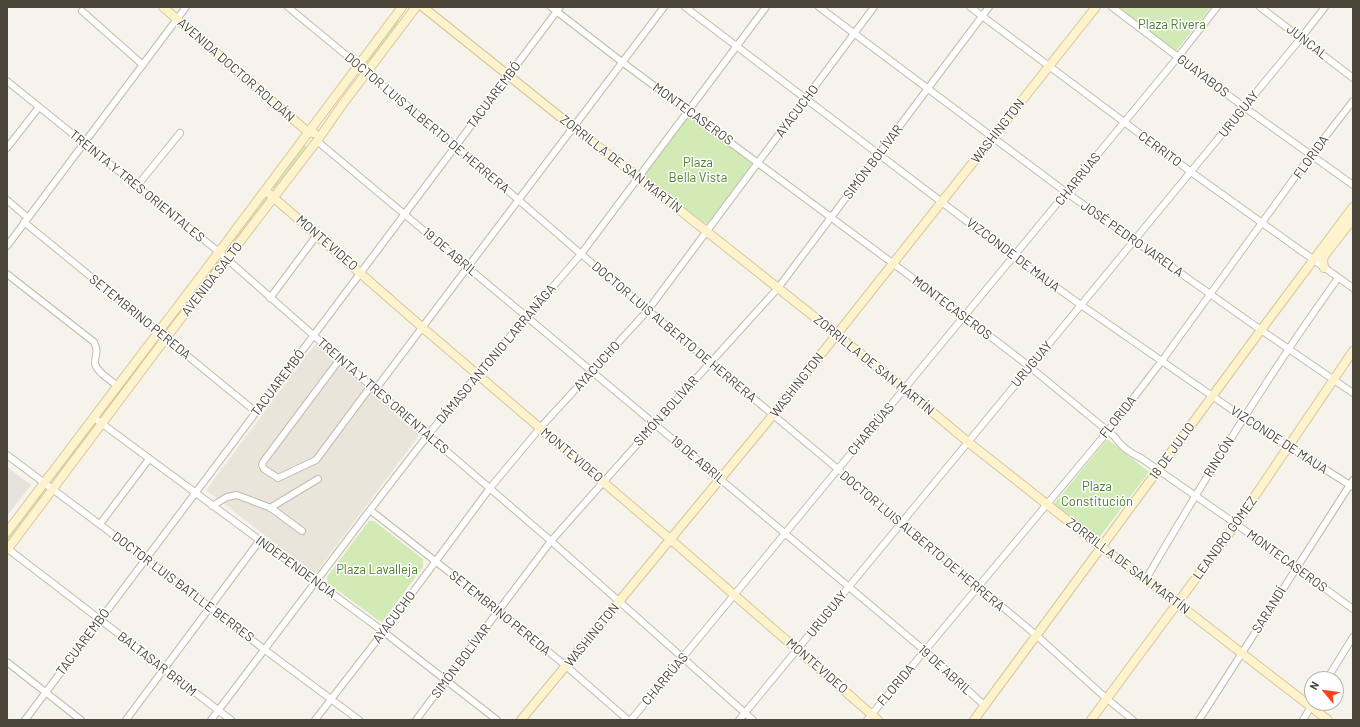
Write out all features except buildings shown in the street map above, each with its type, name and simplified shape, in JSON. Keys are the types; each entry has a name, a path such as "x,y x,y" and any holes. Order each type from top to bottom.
{"street":[{"name":"AVENIDA DOCTOR ROLDÁN","path":"163,7 308,132"},
{"path":"7,246 186,7"},
{"name":"DOCTOR LUIS ALBERTO DE HERRERA","path":"288,7 456,146 581,254 1036,636 1133,720"},
{"name":"AVENIDA SALTO","path":"7,532 402,7"},
{"name":"AVENIDA SALTO","path":"8,549 166,338 317,141 342,105 416,7"},
{"name":"ZORRILLA DE SAN MARTÍN","path":"423,7 574,128 707,231 905,389 968,442 1101,547 1146,579 1241,654 1304,699"},
{"name":"MONTECASEROS","path":"551,7 558,9 622,62 965,317 1108,430 1118,442 1236,524 1353,609"},
{"path":"340,359 263,462 262,465 264,469 278,478 316,460 423,328 664,7"},
{"name":"VIZCONDE DE MAUA","path":"686,7 1014,257 1081,305 1244,418 1289,447 1352,484"},
{"name":"DÁMASO ANTONIO LARRANÃGA","path":"212,720 428,435 477,375 581,254 766,7"},
{"name":"JOSÉ PEDRO VARELA","path":"819,7 1067,193 1260,330 1353,393"},
{"name":"AYACUCHO","path":"315,720 384,631 490,488 540,428 648,310 874,7"},
{"name":"CERRITO","path":"970,7 1124,123 1353,288"},
{"name":"SIMÓN BOLÍVAR","path":"416,720 551,542 710,362 778,288 989,7"},
{"name":"WASHINGTON","path":"521,720 773,415 1096,7"},
{"name":"GUAYABOS","path":"1112,7 1244,107 1353,185"},
{"name":"CHARRÚAS","path":"629,720 683,658 965,317 1178,57 1217,7"},
{"name":"JUNCAL","path":"1260,7 1353,78"},
{"name":"URUGUAY","path":"739,720 1191,172 1325,7"},
{"name":"TACUAREMBÓ","path":"24,720 196,494 558,9"},
{"path":"82,11 143,65"},
{"name":"TREINTA Y TRES ORIENTALES","path":"7,80 219,252 313,336 490,488 753,720"},
{"path":"333,98 342,105"},
{"name":"FLORIDA","path":"869,717 1108,430 1162,362 1210,294 1263,224 1311,155 1353,101"},
{"path":"7,148 39,107"},
{"path":"308,132 322,134"},
{"path":"137,186 180,133"},
{"path":"302,140 317,141"},
{"name":"19 DE ABRIL","path":"317,141 849,587 984,705"},
{"name":"MONTEVIDEO","path":"265,190 477,375 798,650 869,717 878,720"},
{"name":"SETEMBRINO PEREDA","path":"7,200 26,220 256,412"},
{"name":"18 DE JULIO","path":"974,720 1260,330 1353,207"},
{"path":"1324,268 1323,260 1325,255 1353,218"},
{"path":"270,298 317,235"},
{"path":"7,274 94,342 97,351 95,364 98,370 124,394"},
{"name":"RINCÓN","path":"1146,579 1195,496 1244,418 1338,278"},
{"name":"LEANDRO GÓMEZ","path":"1090,720 1236,524 1353,351"},
{"name":"INDEPENDENCIA","path":"93,417 384,631 497,720"},
{"name":"DOCTOR LUIS BATLLE BERRES","path":"7,455 210,607 330,700 359,720"},
{"path":"100,524 149,459"},
{"path":"270,508 318,479"},
{"name":"SARANDÍ","path":"1199,720 1296,567 1352,484"},
{"path":"212,506 227,497 237,495 270,508 302,531"},
{"name":"SETEMBRINO PEREDA","path":"370,510 499,611 629,720"},
{"path":"126,720 260,540"},
{"name":"BALTASAR BRUM","path":"8,549 231,720"},
{"path":"1332,671 1353,637"},
{"path":"7,662 81,720"},
{"path":"1303,720 1308,711"},
{"name":"ZORRILLA DE SAN MARTÍN","path":"1318,711 1328,720"}],"shaded area":[{"path":"316,343 420,434 315,574 206,490"},
{"path":"7,467 31,485 7,516"}],"green space":[{"path":"405,7 408,7 400,17 397,26 368,63 364,61"},
{"name":"Plaza Rivera","path":"1118,7 1211,7 1176,51"},
{"name":"Plaza Bella Vista","path":"688,117 691,117 751,162 751,165 708,223 703,224 645,178 645,174"},
{"path":"302,146 308,146 275,190 271,187"},
{"path":"265,196 268,199 231,248 228,245"},
{"path":"217,257 221,260 167,332 163,330"},
{"path":"95,423 97,424 56,478 54,477 54,474"},
{"name":"Plaza Constitución","path":"1107,439 1149,472 1098,539 1054,504"},
{"path":"45,489 47,491 7,546 7,537"},
{"name":"Plaza Lavalleja","path":"369,521 374,521 423,559 423,567 382,622 328,583 327,577"}]}
